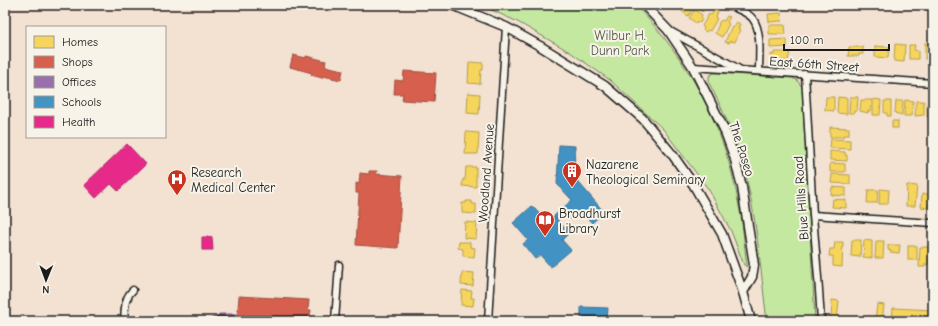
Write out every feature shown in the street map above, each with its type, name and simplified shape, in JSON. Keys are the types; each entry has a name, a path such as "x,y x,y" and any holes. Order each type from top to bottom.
{"main road":[{"path":"452,5 506,27 540,46 605,86 643,119 672,154 693,184 722,234 743,292 751,321"},
{"name":"The Paseo","path":"644,5 668,30 693,67 724,129 734,156 742,187 754,265 752,277 743,292"}],"street":[{"path":"728,5 743,8 753,19 758,31 759,71"},
{"name":"Woodland Avenue","path":"488,321 506,27"},
{"path":"668,30 740,70"},
{"name":"East 66th Street","path":"693,67 933,83"},
{"name":"Blue Hills Road","path":"805,74 821,321"},
{"path":"813,215 933,223"},
{"path":"335,321 339,266"},
{"path":"124,321 126,300 128,295 133,290"}],"green space":[{"name":"Wilbur H. Dunn Park","path":"480,5 635,5 672,48 702,95 714,120 732,174 741,217 747,267 744,265 731,231 709,190 663,129 610,80 570,52 516,21"},
{"path":"715,73 792,78 797,80 802,87 815,321 767,321 758,241 747,181 735,141 709,83 709,76"}],"building: Homes":[{"path":"682,5 697,5 688,16 679,9"},
{"path":"702,5 706,6 702,12 699,9"},
{"path":"758,5 774,5 774,9 764,9 765,7 758,7"},
{"path":"695,10 702,15 700,23 697,21 696,23 689,18"},
{"path":"715,10 718,12 715,18 717,19 710,31 708,30 706,32 703,30 704,28 702,26 709,14 711,15"},
{"path":"781,13 782,21 769,22 768,14"},
{"path":"727,16 730,17 727,22 729,24 722,37 715,33 720,21 724,21"},
{"path":"736,22 740,24 738,29 740,30 735,42 725,42 732,26 734,27"},
{"path":"769,25 785,25 786,34 769,34"},
{"path":"787,39 787,47 770,48 770,40"},
{"path":"925,43 933,43 933,59 925,59"},
{"path":"895,44 905,45 904,62 894,61"},
{"path":"909,45 915,45 914,50 918,51 918,59 909,59"},
{"path":"875,46 889,47 888,58 875,57"},
{"path":"849,47 863,47 863,54 859,54 859,56 848,56"},
{"path":"774,52 790,52 788,61 771,60 771,54 774,55"},
{"path":"469,62 483,63 480,84 468,83"},
{"path":"468,93 480,94 479,114 467,113"},
{"path":"826,97 834,97 834,111 825,110"},
{"path":"838,97 847,98 847,114 837,113"},
{"path":"850,97 858,97 857,111 854,111 854,113 849,113"},
{"path":"873,99 881,100 880,115 873,115"},
{"path":"861,100 872,100 871,111 868,111 868,113 860,111"},
{"path":"905,100 913,101 912,116 904,116"},
{"path":"884,101 891,101 891,116 887,116 887,113 884,113"},
{"path":"896,101 903,101 902,115 895,113"},
{"path":"916,101 924,101 924,115 915,116"},
{"path":"933,103 933,117 927,117 927,104"},
{"path":"892,121 898,121 898,128 892,128"},
{"path":"830,127 849,128 849,135 843,135 843,137 830,137"},
{"path":"466,132 479,133 478,154 465,154"},
{"path":"831,139 850,140 850,149 830,148"},
{"path":"830,151 845,152 845,155 847,155 847,161 830,160"},
{"path":"830,163 845,164 845,172 830,172"},
{"path":"466,167 476,167 476,187 462,186 463,179 465,180"},
{"path":"832,174 850,175 850,184 831,183"},
{"path":"907,185 917,186 915,206 906,206"},
{"path":"832,187 846,188 846,196 831,195"},
{"path":"880,189 889,190 888,204 879,204"},
{"path":"868,190 878,190 877,203 867,203"},
{"path":"922,194 930,194 930,205 928,204 928,208 921,207"},
{"path":"833,199 846,200 846,208 832,207"},
{"path":"466,201 472,201 472,204 476,204 476,214 462,213 462,203 466,203"},
{"path":"465,222 477,223 476,239 464,238"},
{"path":"852,240 861,240 860,257 851,256"},
{"path":"864,240 872,241 872,258 863,257"},
{"path":"876,241 884,241 883,258 875,258"},
{"path":"459,242 470,242 470,247 475,248 474,257 463,256 463,249 458,248"},
{"path":"835,242 843,242 842,267 833,266 833,256 829,256 830,249 834,249"},
{"path":"888,245 900,245 899,253 890,252 890,250 888,250"},
{"path":"908,246 917,246 917,260 908,260"},
{"path":"920,247 930,247 928,265 925,264 925,267 919,267"},
{"path":"462,272 474,273 473,286 461,285"},
{"path":"462,290 472,291 471,298 474,298 473,306 461,305"},
{"path":"832,300 839,301 837,321 831,321"},
{"path":"877,304 884,305 882,321 875,321"},
{"path":"893,308 933,310 933,321 892,321"}],"building: Shops":[{"path":"293,55 306,58 306,56 326,61 325,66 343,70 341,80 323,76 322,78 311,75 312,73 290,67"},
{"path":"404,71 436,73 434,102 402,100 403,94 394,94 395,80 403,81"},
{"path":"369,171 377,171 376,174 402,176 398,248 356,245 359,193 356,193 356,183 359,184 360,173 369,174"},
{"path":"239,296 309,300 308,310 311,310 310,316 307,316 307,321 237,321"},
{"path":"355,317 397,319 397,321 355,321"}],"building: Offices":[{"path":"219,314 238,314 237,321 209,321 212,318 219,316"}],"building: Schools":[{"name":"Nazarene Theological Seminary","path":"559,145 575,146 574,177 604,212 592,223 580,210 570,219 565,214 557,220 554,216 572,200 557,184"},
{"name":"Broadhurst Library","path":"532,206 547,222 554,216 569,233 562,240 571,250 551,267 540,255 535,259 523,244 528,240 513,223"},
{"path":"581,307 608,308 607,321 581,321"}],"building: Health":[{"path":"127,144 146,164 118,191 111,184 96,198 84,185"},
{"path":"202,237 212,237 213,250 202,250"}],"place":[{"name":"Nazarene Theological Seminary","path":"572,188"},
{"name":"Research Medical Center","path":"177,196"},
{"name":"Broadhurst Library","path":"545,237"}]}
